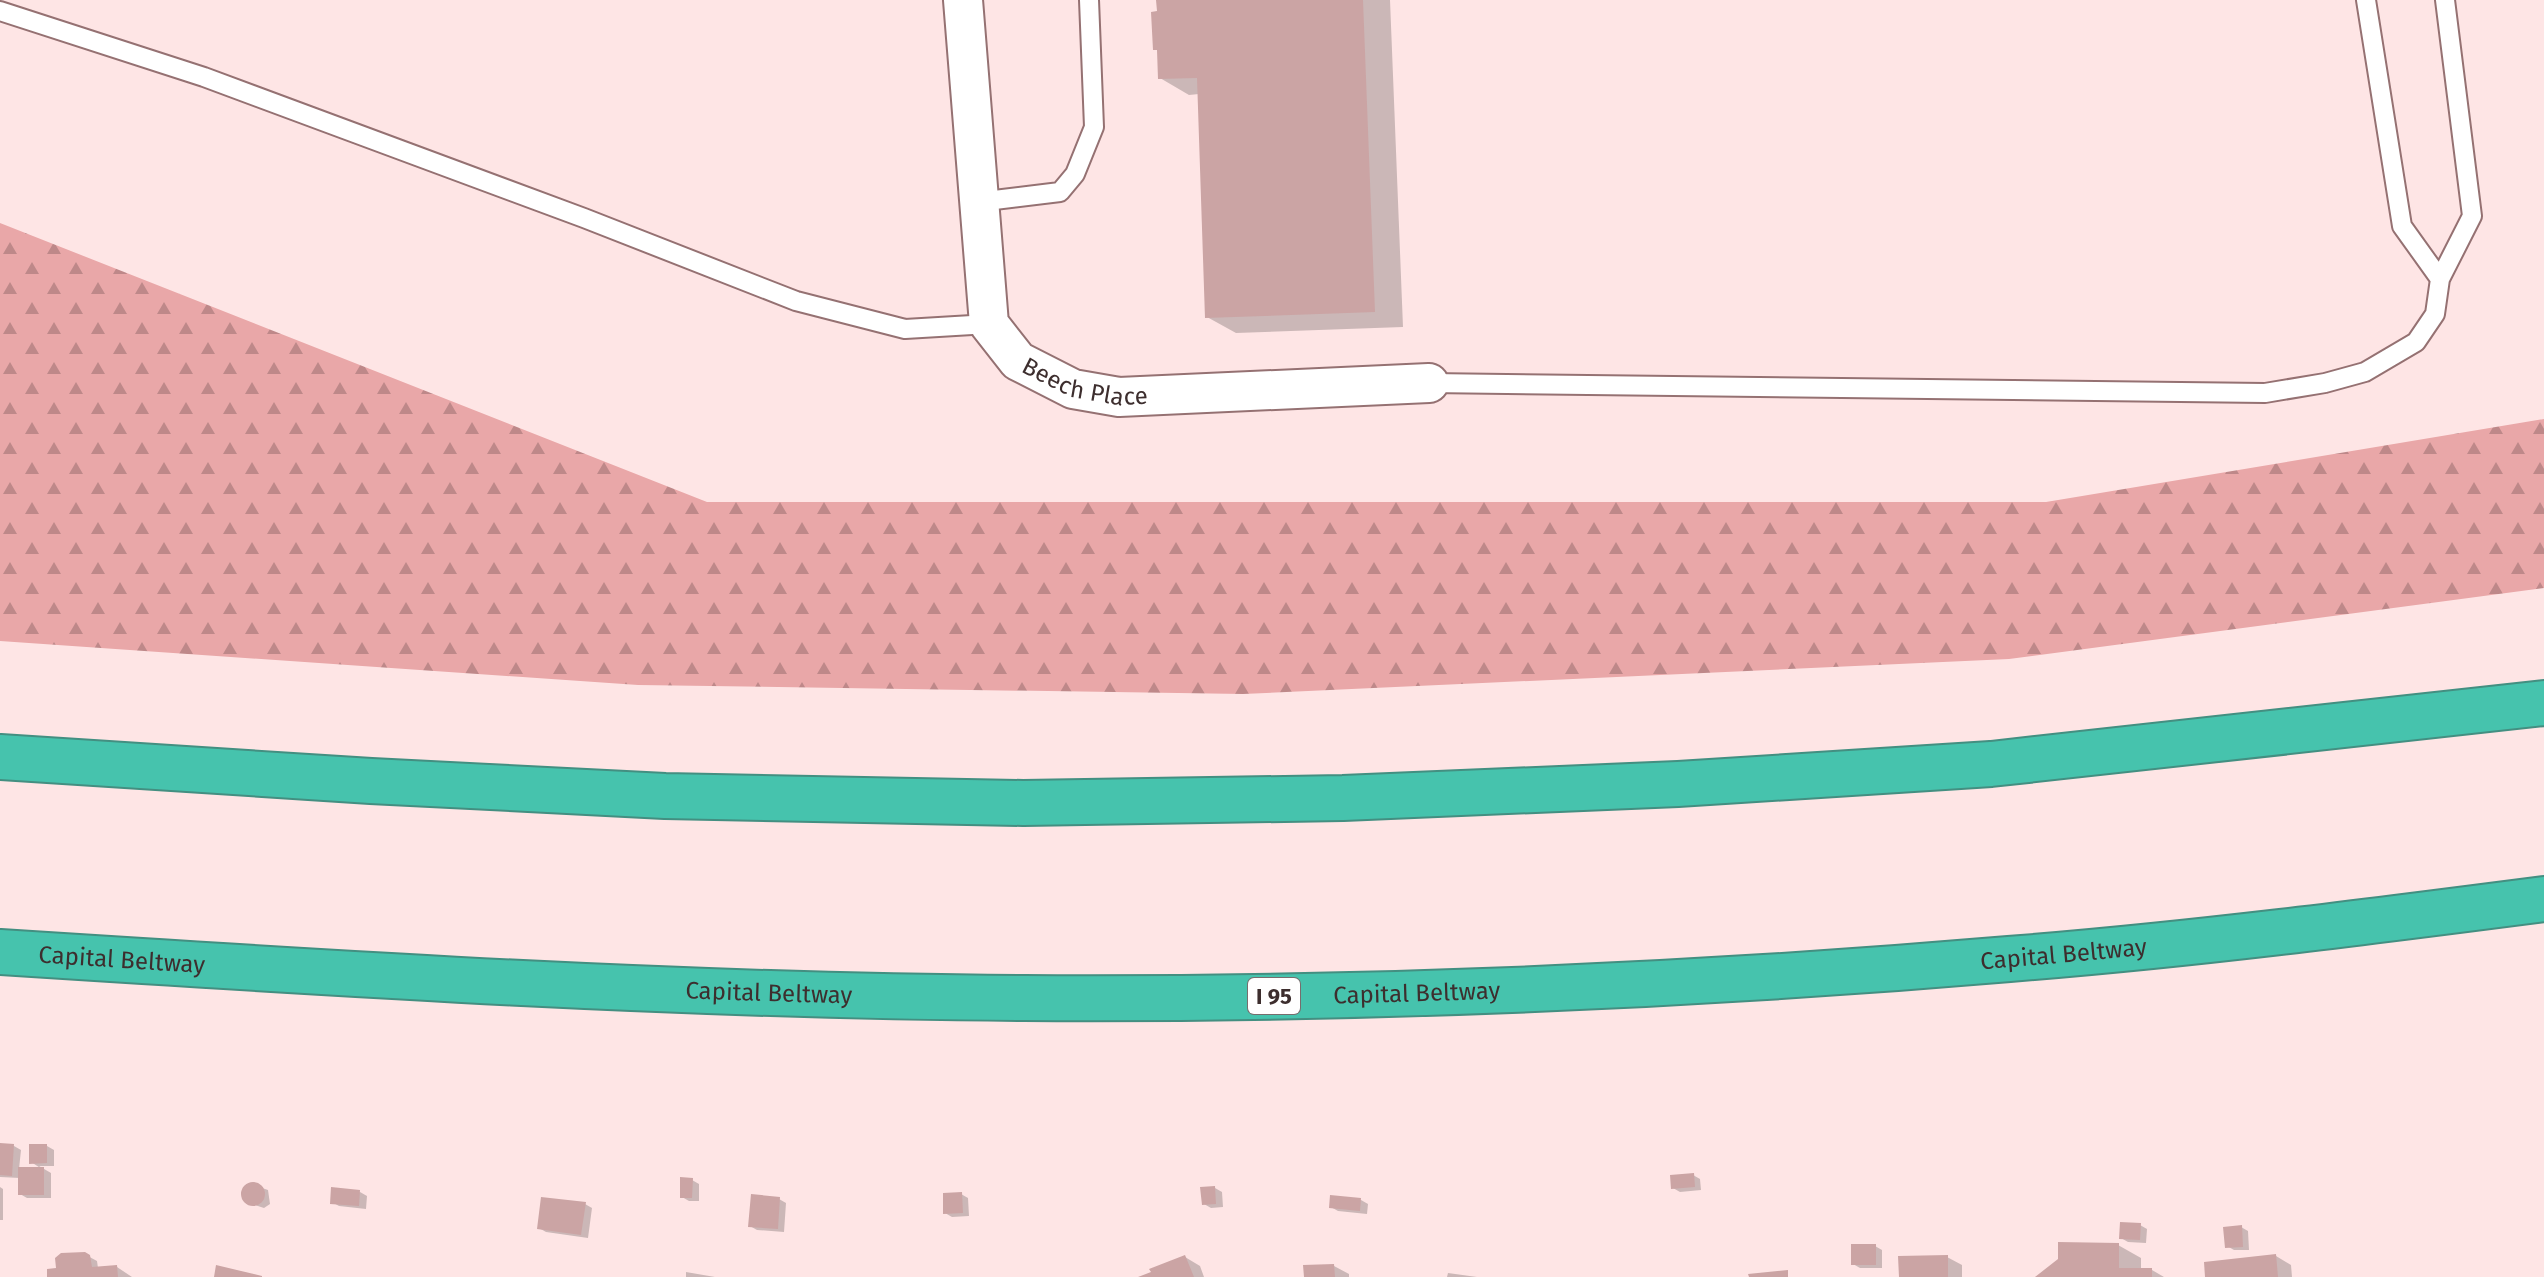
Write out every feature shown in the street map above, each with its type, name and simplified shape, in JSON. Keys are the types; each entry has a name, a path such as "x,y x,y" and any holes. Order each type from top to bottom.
{"highway":[{"path":"0,757 665,796 1023,803 1343,798 1678,784 1991,764 2544,703"},
{"name":"Capital Beltway","path":"0,952 354,975 669,990 1023,998 1348,995 1690,981 2011,959 2328,927 2544,899"}],"street":[{"path":"963,0 989,324"},
{"name":"Beech Place","path":"989,324 1018,361 1073,389 1119,397 1429,383"}],"lane":[{"path":"978,202 1060,192 1075,174 1094,127 1089,0"},
{"path":"2366,0 2402,226 2440,279"},
{"path":"1429,383 2265,393 2325,383 2365,372 2416,342 2435,314 2440,279 2472,216 2445,0"},
{"path":"0,11 204,77 584,218 796,301 905,329 989,324"}],"green space":[{"path":"0,223 707,502 2046,502 2544,419 2544,588 2009,659 1243,694 638,685 0,641"}],"building":[{"path":"1156,0 1363,0 1375,312 1205,318 1197,78 1158,79 1151,12 1157,11"},
{"path":"0,1143 14,1144 12,1176 0,1175"},
{"path":"29,1144 47,1144 47,1163 29,1164"},
{"path":"18,1167 44,1167 44,1195 18,1195"},
{"path":"1694,1173 1695,1187 1671,1189 1670,1175"},
{"path":"680,1177 693,1178 692,1198 680,1198"},
{"path":"253,1182 261,1186 265,1194 261,1202 253,1206 245,1202 241,1194 245,1186"},
{"path":"1215,1186 1216,1204 1202,1205 1200,1187"},
{"path":"331,1187 360,1190 359,1206 330,1204"},
{"path":"962,1192 963,1213 943,1214 943,1193"},
{"path":"751,1194 780,1197 778,1229 748,1227"},
{"path":"1330,1195 1361,1198 1360,1211 1329,1208"},
{"path":"541,1197 586,1202 581,1235 537,1229"},
{"path":"2120,1222 2141,1223 2140,1240 2119,1239"},
{"path":"2242,1225 2243,1247 2225,1248 2223,1227"},
{"path":"2058,1242 2119,1243 2119,1268 2152,1268 2152,1277 2035,1277 2058,1259"},
{"path":"1851,1244 1876,1244 1876,1265 1851,1265"},
{"path":"85,1252 90,1255 92,1267 117,1265 118,1277 47,1277 47,1269 56,1268 55,1258 61,1253"},
{"path":"2276,1254 2278,1277 2205,1277 2204,1262"},
{"path":"1185,1255 1194,1277 1138,1277 1151,1272 1149,1269"},
{"path":"1948,1255 1948,1277 1899,1277 1898,1256"},
{"path":"1334,1264 1335,1277 1304,1277 1303,1265"},
{"path":"216,1265 262,1276 262,1277 214,1277"},
{"path":"1788,1270 1788,1277 1749,1277 1748,1274"}]}
